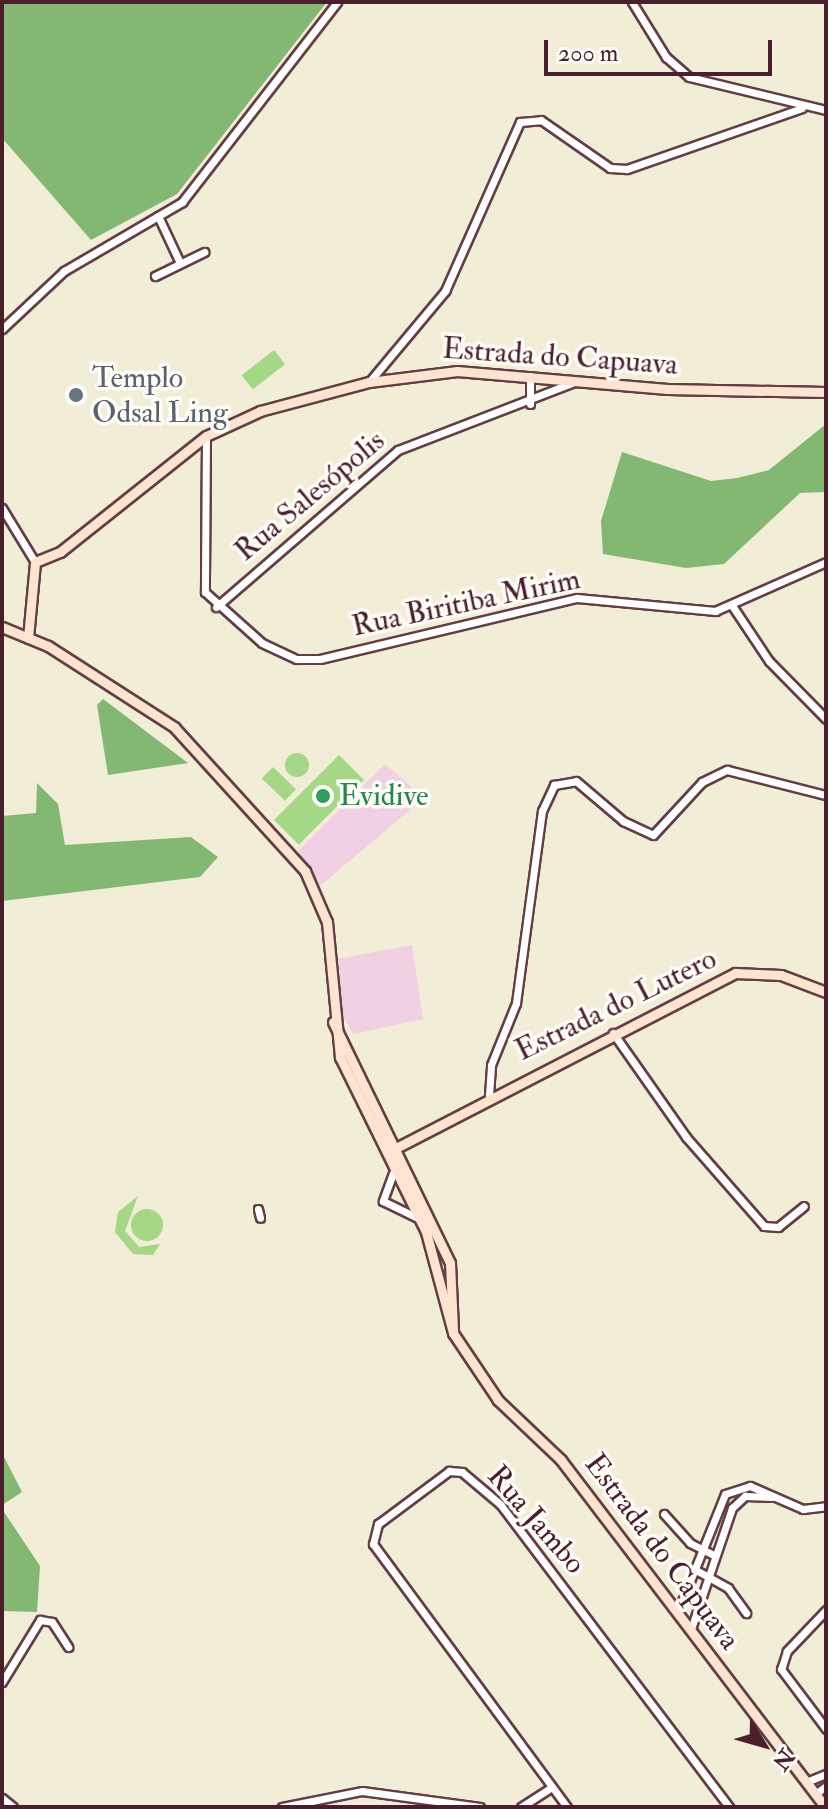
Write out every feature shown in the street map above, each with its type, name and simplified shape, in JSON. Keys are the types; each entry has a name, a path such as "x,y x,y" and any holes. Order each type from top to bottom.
{"main road":[{"name":"Estrada do Capuava","path":"35,562 60,552 206,436 260,411 369,382 457,371 575,382 826,392"},
{"path":"28,638 35,562"},
{"name":"Estrada do Capuava","path":"2,627 28,638 174,727 293,854 324,908 333,1022 343,1064 393,1173 418,1218 438,1274 453,1333 498,1400 561,1460 825,1807"},
{"name":"Estrada do Lutero","path":"393,1146 735,973 781,975 826,992"},
{"name":"Estrada do Capuava","path":"333,1022 355,1058 452,1271 453,1333"},
{"path":"343,1064 355,1058"},
{"path":"438,1274 452,1271"}],"street":[{"path":"2,329 64,271 158,216 193,191 337,2"},
{"path":"632,2 666,57 689,77 802,108 826,110"},
{"path":"369,382 445,291 520,122 541,120 610,168 627,169 802,108"},
{"path":"158,216 180,263"},
{"path":"155,276 204,252"},
{"path":"530,376 530,404"},
{"name":"Rua Salesópolis","path":"216,607 398,450 530,404 575,382"},
{"path":"206,436 202,582 216,607"},
{"path":"2,508 35,562"},
{"name":"Rua Biritiba Mirim","path":"216,607 283,656 320,659 577,598 690,611 733,607 826,562"},
{"path":"733,607 769,661 826,719"},
{"path":"489,1095 491,1065 516,1003 544,799 561,780 576,781 623,821 646,834 661,831 702,782 727,770 826,795"},
{"path":"613,1033 686,1137 764,1226 778,1227 804,1206"},
{"path":"393,1173 382,1194 385,1204 418,1218"},
{"path":"258,1209 260,1218"},
{"name":"Rua Jambo","path":"567,1807 373,1544 378,1524 449,1471 472,1479 508,1514 729,1807"},
{"path":"678,1611 714,1509 732,1489 757,1487 803,1509 826,1506"},
{"path":"691,1629 719,1542 738,1500 774,1497"},
{"path":"664,1514 700,1550 715,1556"},
{"path":"705,1536 719,1542"},
{"path":"694,1569 709,1576 746,1613"},
{"path":"826,1610 787,1651 781,1669 826,1729"},
{"path":"2,1682 40,1620 52,1622 68,1647"},
{"path":"806,1782 826,1774"},
{"path":"815,1794 826,1786"},
{"path":"524,1806 552,1787"},
{"path":"282,1807 362,1791 480,1807"},
{"path":"2,1798 13,1807"}],"shaded area":[{"path":"385,764 424,798 320,886 298,851"},
{"path":"412,945 423,1019 353,1034 342,1014 338,959"}],"green space":[{"path":"2,2 327,2 177,194 91,240 2,138"},
{"path":"274,350 285,364 253,389 242,375"},
{"path":"826,424 826,492 800,493 724,564 686,568 603,554 601,521 622,452 711,481 737,478 769,470"},
{"path":"103,699 188,763 108,775 97,705"},
{"path":"297,753 306,756 309,765 306,774 297,777 288,774 285,765 288,756"},
{"name":"Evidive","path":"339,755 364,780 299,845 274,820"},
{"path":"273,767 296,789 285,801 262,779"},
{"path":"37,783 58,804 65,845 191,837 218,857 200,877 2,901 2,816 36,813"},
{"path":"138,1196 125,1231 139,1247 160,1244 153,1255 133,1254 115,1232 118,1212"},
{"path":"147,1209 158,1214 163,1225 158,1236 147,1241 136,1236 131,1225 136,1214"},
{"path":"2,1453 22,1492 2,1505"},
{"path":"2,1509 40,1566 37,1612 2,1611"}],"place":[{"name":"Templo Odsal Ling","path":"76,395"},
{"name":"Evidive","path":"323,796"}]}
